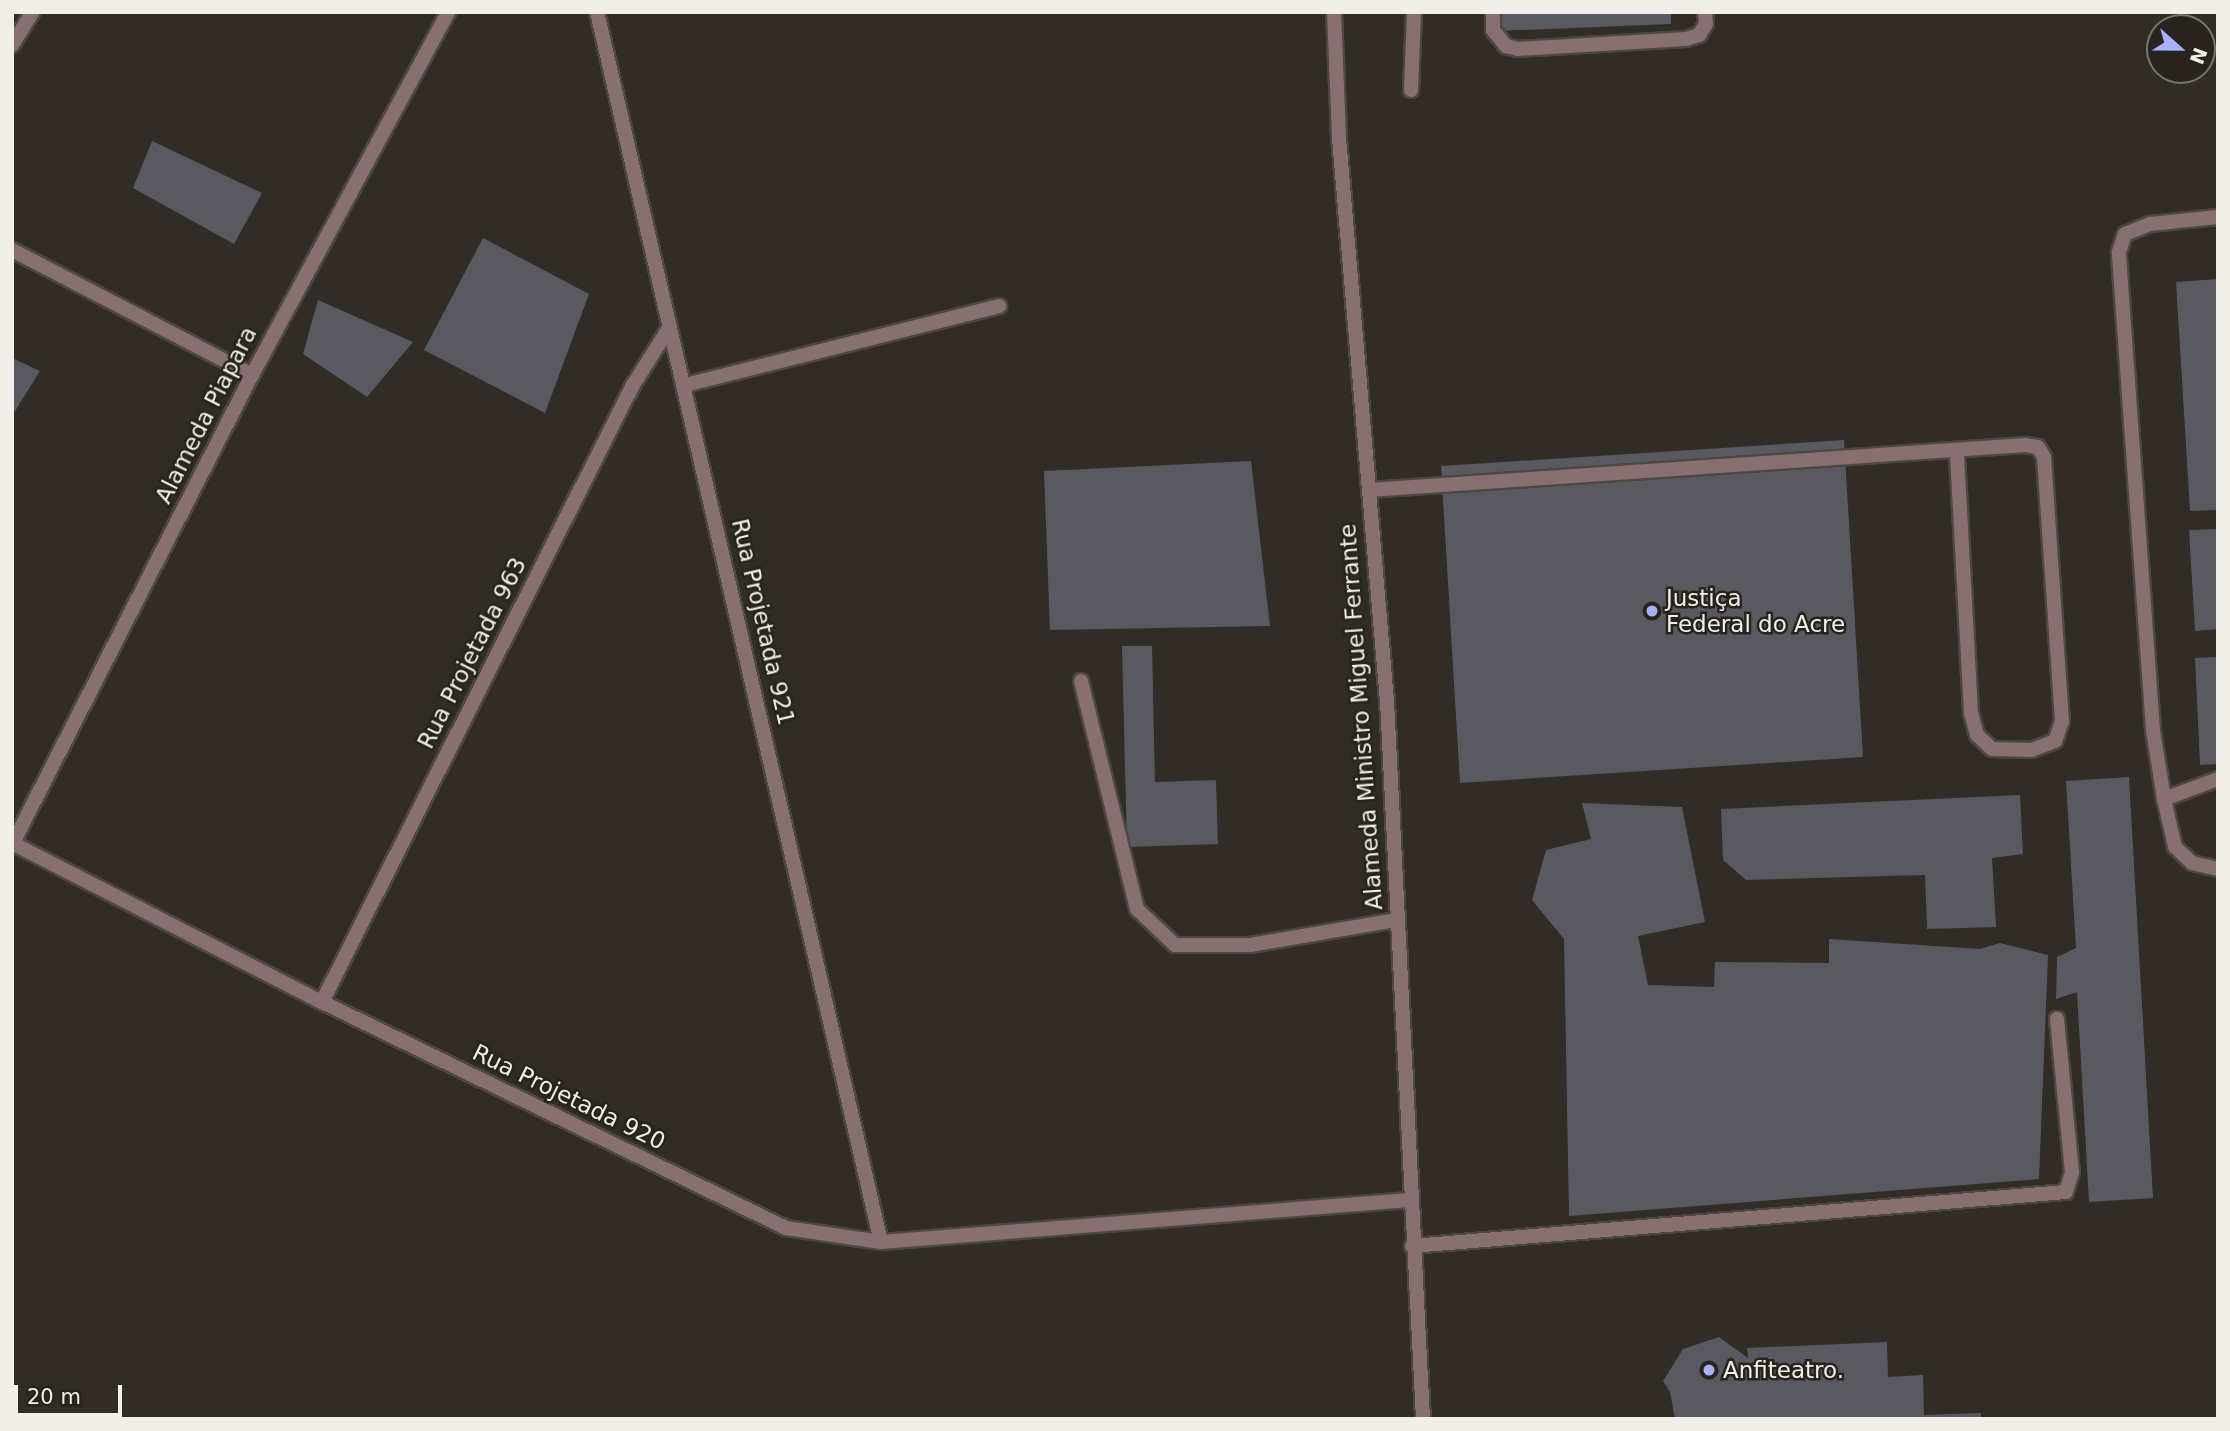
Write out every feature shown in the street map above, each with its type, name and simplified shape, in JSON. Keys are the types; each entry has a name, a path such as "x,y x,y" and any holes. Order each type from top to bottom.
{"street":[{"path":"12,46 33,12"},
{"name":"Alameda Piapara","path":"13,843 252,375 448,12"},
{"name":"Rua Projetada 921","path":"597,12 881,1242"},
{"name":"Alameda Ministro Miguel Ferrante","path":"1334,12 1339,138 1387,701 1409,1200 1423,1419"},
{"path":"1411,90 1414,12"},
{"path":"1493,12 1493,30 1506,46 1518,49 1686,39 1699,35 1706,24 1705,12"},
{"path":"2218,217 2150,224 2125,234 2119,252 2153,730 2164,799 2175,847 2192,863 2218,869"},
{"path":"12,250 252,375"},
{"path":"685,385 999,306"},
{"name":"Rua Projetada 963","path":"323,1002 626,397 669,328"},
{"path":"1369,490 2025,445 2038,447 2044,457 2062,721 2055,741 2032,750 1992,749 1977,735 1974,724 1957,451"},
{"path":"1081,681 1137,909 1175,945 1250,945 1397,920"},
{"path":"2164,799 2218,779"},
{"name":"Rua Projetada 920","path":"13,843 323,1002 786,1227 881,1242 1409,1200"},
{"path":"1412,1246 2066,1192 2072,1172 2057,1018"}],"building":[{"path":"1497,12 1671,12 1671,24 1497,31"},
{"path":"152,141 262,193 234,244 133,188"},
{"path":"483,238 589,294 545,413 424,350"},
{"path":"2218,279 2218,510 2190,511 2176,282"},
{"path":"318,300 413,342 367,397 303,354"},
{"path":"12,358 40,371 12,416"},
{"name":"Justiça Federal do Acre","path":"1844,440 1863,757 1460,783 1441,466"},
{"path":"1251,461 1270,626 1050,630 1044,471"},
{"path":"2218,529 2218,629 2195,631 2189,530"},
{"path":"1122,646 1152,646 1155,782 1216,780 1218,844 1127,847"},
{"path":"2218,657 2218,764 2200,765 2195,658"},
{"path":"2129,777 2153,1198 2089,1202 2077,992 2056,999 2057,957 2076,948 2066,781"},
{"path":"2020,795 2023,854 1992,858 1996,927 1927,929 1925,875 1746,880 1723,860 1721,809"},
{"path":"1582,803 1682,807 1705,922 1638,936 1648,985 1714,987 1715,962 1829,963 1829,939 1980,949 2000,943 2048,955 2039,1179 1569,1216 1564,939 1532,900 1546,850 1591,839"},
{"path":"1719,1337 1748,1358 1747,1348 1887,1342 1888,1377 1923,1375 1924,1415 1981,1413 1981,1419 1675,1419 1670,1392 1663,1381 1683,1349"}],"place":[{"name":"Justiça Federal do Acre","path":"1652,611"},
{"name":"Anfiteatro.","path":"1709,1370"}]}
